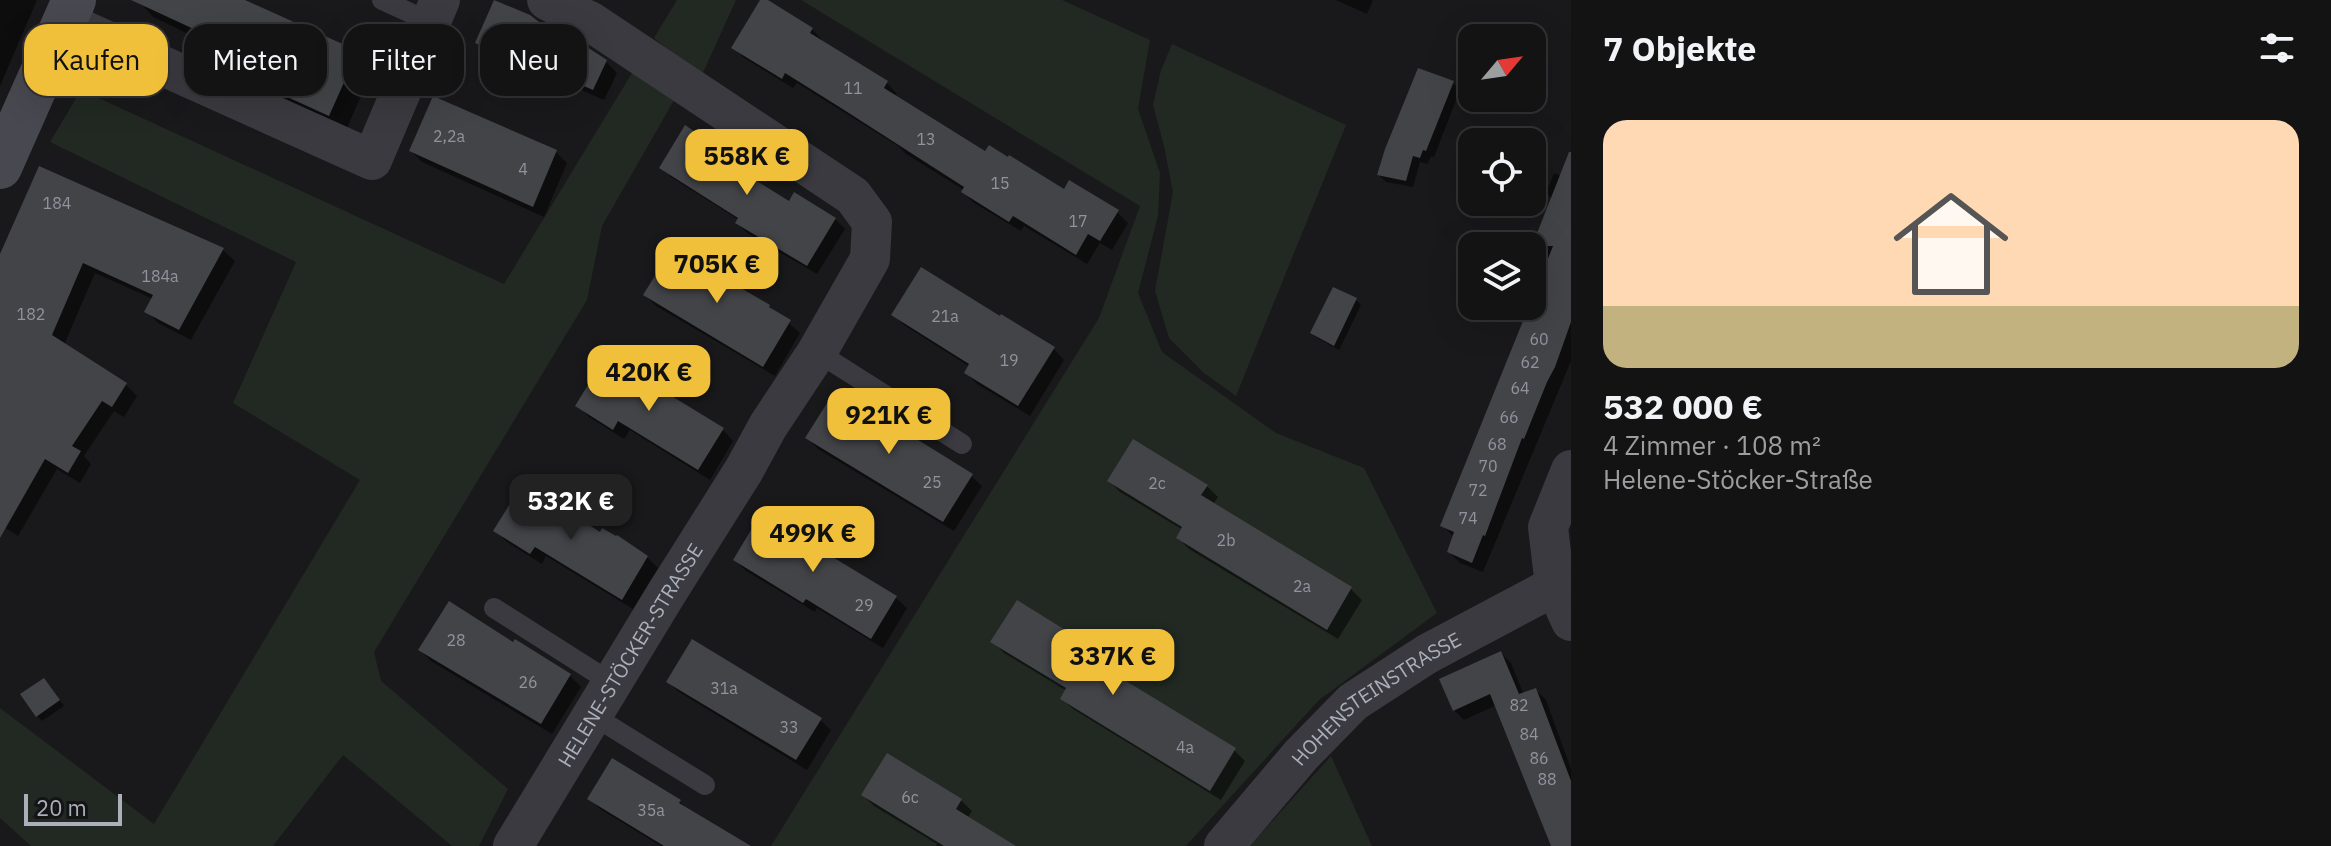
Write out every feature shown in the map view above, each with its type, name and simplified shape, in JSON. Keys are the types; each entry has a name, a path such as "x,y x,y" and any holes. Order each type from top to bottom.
{"main road":[{"path":"0,167 70,11"}],"street":[{"name":"HELENE-STÖCKER-STRASSE","path":"513,846 768,426 817,352 870,259 872,222 853,196 591,22 547,0"},
{"path":"70,11 372,160 435,11"},
{"path":"1563,604 1548,527 1571,470"},
{"name":"HOHENSTEINSTRASSE","path":"1224,846 1301,755 1353,702 1427,654 1563,604"}],"lane":[{"path":"382,0 435,11"},
{"path":"817,352 962,444"},
{"path":"494,608 705,785"}],"shaded area":[{"path":"677,0 736,0 701,77 654,38"},
{"path":"801,0 1062,0 1150,40 1138,109 1160,173 1158,216 1138,293 1162,352 1276,433 1364,468 1437,613 1319,700 1186,846 771,846 1099,318 1140,206"},
{"path":"1172,44 1346,125 1236,396 1204,373 1169,338 1155,291 1173,192 1153,105 1161,70"},
{"path":"638,63 681,88 602,226 587,300 374,652 381,681 508,789 479,846 452,846 343,755 273,846 31,846 0,818 0,708 154,824 360,480 233,403 296,262 50,142 77,96 94,96 504,284"},
{"path":"1331,756 1372,846 1250,846"}],"building":[{"path":"131,0 245,0 298,24 184,24"},
{"path":"494,0 543,24 483,24"},
{"path":"760,0 768,0 813,28 810,33 888,81 884,88 985,151 989,145 1064,189 1069,180 1119,210 1100,241 1088,234 1076,255 1013,216 1009,222 961,192 964,187 841,108 785,73 782,79 731,48"},
{"path":"327,37 343,44 343,85 329,116 285,96 327,96"},
{"path":"587,47 607,60 593,90 587,87"},
{"path":"1418,68 1454,81 1426,151 1423,150 1420,158 1413,156 1406,181 1377,175 1385,149"},
{"path":"433,96 557,150 533,207 409,151"},
{"path":"685,125 723,145 722,148 738,158 733,166 789,201 794,192 836,218 807,266 735,223 738,218 659,168"},
{"path":"1571,152 1571,322 1472,563 1447,552 1454,532 1440,526 1523,320 1546,320 1546,264 1553,246 1546,246 1546,232 1538,232"},
{"path":"39,166 224,248 179,330 144,312 153,295 83,263 52,335 127,383 112,407 102,401 72,446 81,451 68,473 45,459 0,538 0,254"},
{"path":"676,242 713,265 710,270 791,320 763,367 643,295"},
{"path":"921,267 1055,347 1018,406 964,373 969,364 891,315"},
{"path":"1333,287 1357,298 1334,346 1310,333"},
{"path":"606,356 724,428 698,470 618,421 613,430 575,406"},
{"path":"836,389 973,474 943,522 805,438"},
{"path":"1133,439 1208,485 1201,495 1352,587 1327,630 1176,538 1182,527 1107,481"},
{"path":"523,483 600,532 602,528 617,535 648,556 622,600 535,547 530,554 493,531"},
{"path":"763,510 779,520 781,517 818,540 816,543 833,553 831,556 897,596 871,639 806,599 803,603 733,560"},
{"path":"1017,600 1091,646 1085,656 1236,748 1210,791 1060,699 1066,688 990,642"},
{"path":"449,601 571,674 541,724 418,650"},
{"path":"692,639 822,718 796,760 666,682"},
{"path":"1501,651 1519,694 1536,688 1571,781 1571,846 1551,846 1490,694 1453,711 1439,679"},
{"path":"44,678 60,700 36,717 20,694"},
{"path":"887,753 962,799 956,809 1016,846 944,846 861,795"},
{"path":"612,758 751,846 664,846 587,799"}]}
